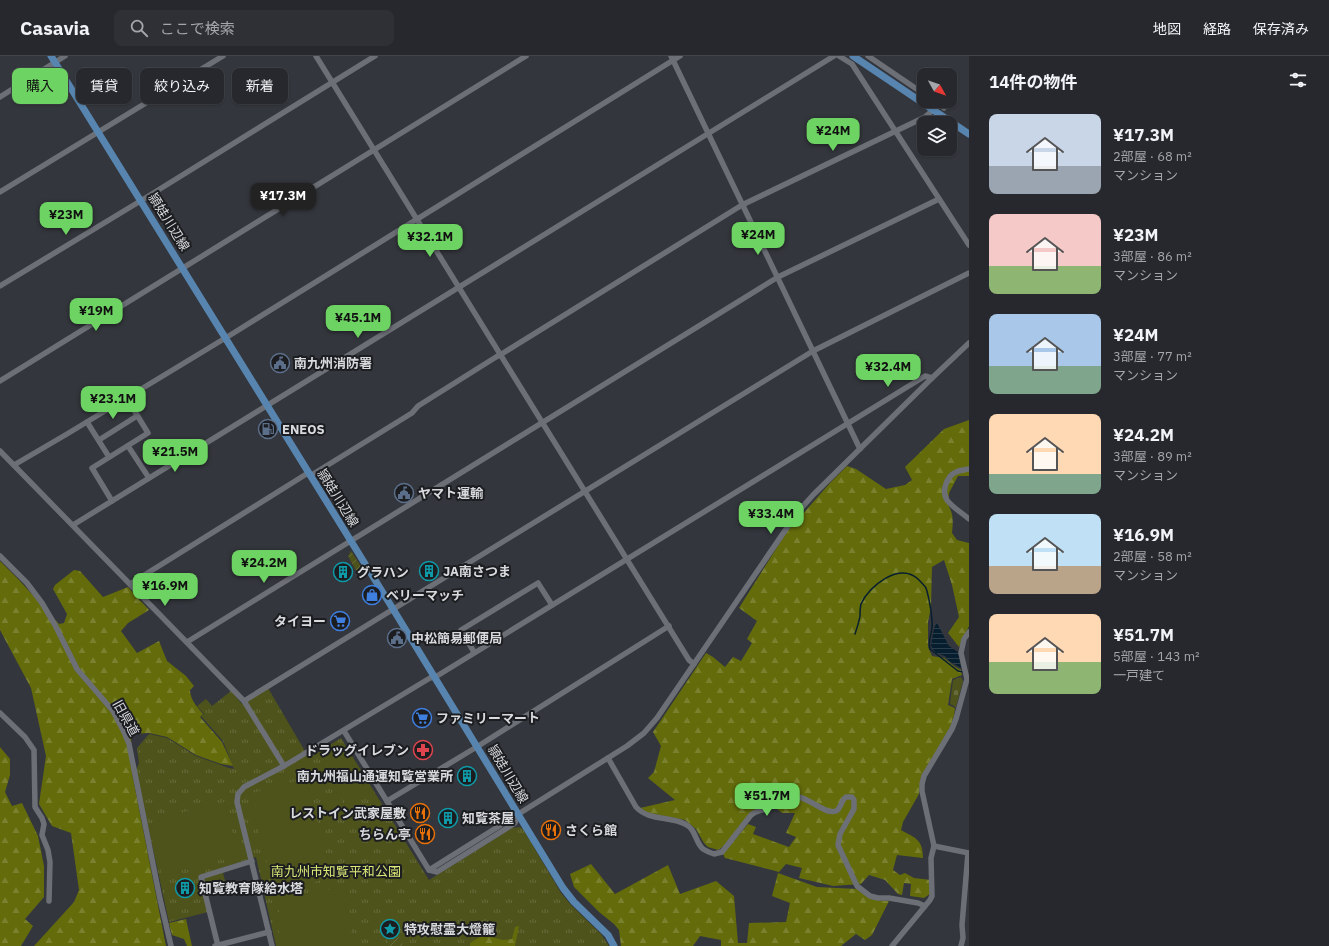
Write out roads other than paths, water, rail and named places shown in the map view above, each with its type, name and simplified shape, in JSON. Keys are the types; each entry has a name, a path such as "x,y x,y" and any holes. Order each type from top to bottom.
{"main road":[{"name":"頴娃川辺線","path":"51,56 569,895 605,932 614,946"},
{"path":"853,56 969,134"}],"street":[{"path":"0,97 65,56"},
{"path":"0,192 223,56"},
{"path":"316,56 689,660 694,664"},
{"path":"0,286 141,201 375,56"},
{"path":"0,381 526,56"},
{"path":"14,465 224,338 672,58 680,56"},
{"path":"73,525 834,56"},
{"path":"839,56 852,64 969,245"},
{"path":"868,56 917,89"},
{"path":"672,58 860,449"},
{"path":"130,584 412,413 424,402 742,205 895,132 925,117 933,110"},
{"path":"187,642 778,278 939,200"},
{"path":"244,701 813,351 969,273"},
{"path":"344,731 429,870 437,872 515,823 518,814 627,746 644,733 651,726 797,513 813,495 969,343"},
{"path":"272,946 237,802 238,794 244,787 284,766 344,731 430,678 437,676 925,376 932,378"},
{"path":"112,501 92,468 148,433 126,397"},
{"path":"99,440 137,416"},
{"path":"87,422 109,457"},
{"path":"128,446 149,478"},
{"path":"0,451 244,701 284,766"},
{"path":"969,470 956,472 952,475 946,484 945,493 948,501 969,519"},
{"name":"旧県道","path":"0,556 27,583 42,603 77,669 113,711 124,732 129,744 160,899 171,946"},
{"path":"474,652 461,630 538,583 552,605"},
{"path":"387,800 477,746 669,626"},
{"path":"892,946 932,896 931,858 934,846 922,791 922,784 927,771 952,729 956,719 968,678 961,653 964,639 969,632"},
{"path":"0,713 25,737 34,750 35,807 44,824 42,835 48,850 50,862 49,901"},
{"path":"608,758 639,811 651,816 685,824 690,827 703,849 714,854 722,852 751,815 756,811 766,809 783,798 799,796 828,812 833,812 837,811 846,796 852,797 854,800 854,809 840,834 838,845 857,886 870,896 918,903 925,906"},
{"path":"934,846 968,853 962,925 963,938 961,946"},
{"path":"252,861 201,877 217,946 269,932"}],"water":[{"path":"937,623 949,646 958,652 961,668 949,661 945,656 936,653 932,648 933,633"}],"waterway":[{"path":"855,634 860,618 861,604 871,590 885,578 902,573 910,574 918,579 926,588 932,624 929,641 930,649 958,671 963,672"}],"place":[{"name":"南九州消防署","path":"280,363"},
{"name":"ENEOS","path":"268,429"},
{"name":"ヤマト運輸","path":"404,493"},
{"name":"JA南さつま","path":"429,571"},
{"name":"グラハン","path":"343,572"},
{"name":"ベリーマッチ","path":"372,595"},
{"name":"タイヨー","path":"340,621"},
{"name":"中松簡易郵便局","path":"397,638"},
{"name":"ファミリーマート","path":"422,718"},
{"name":"ドラッグイレブン","path":"423,750"},
{"name":"南九州福山通運知覧営業所","path":"467,776"},
{"name":"レストイン武家屋敷","path":"420,813"},
{"name":"知覧茶屋","path":"448,818"},
{"name":"さくら館","path":"551,830"},
{"name":"ちらん亭","path":"425,834"},
{"name":"知覧教育隊給水塔","path":"185,888"},
{"name":"特攻慰霊大燈籠","path":"390,929"}],"park label":[{"name":"南九州市知覧平和公園","path":"336,871"}]}
